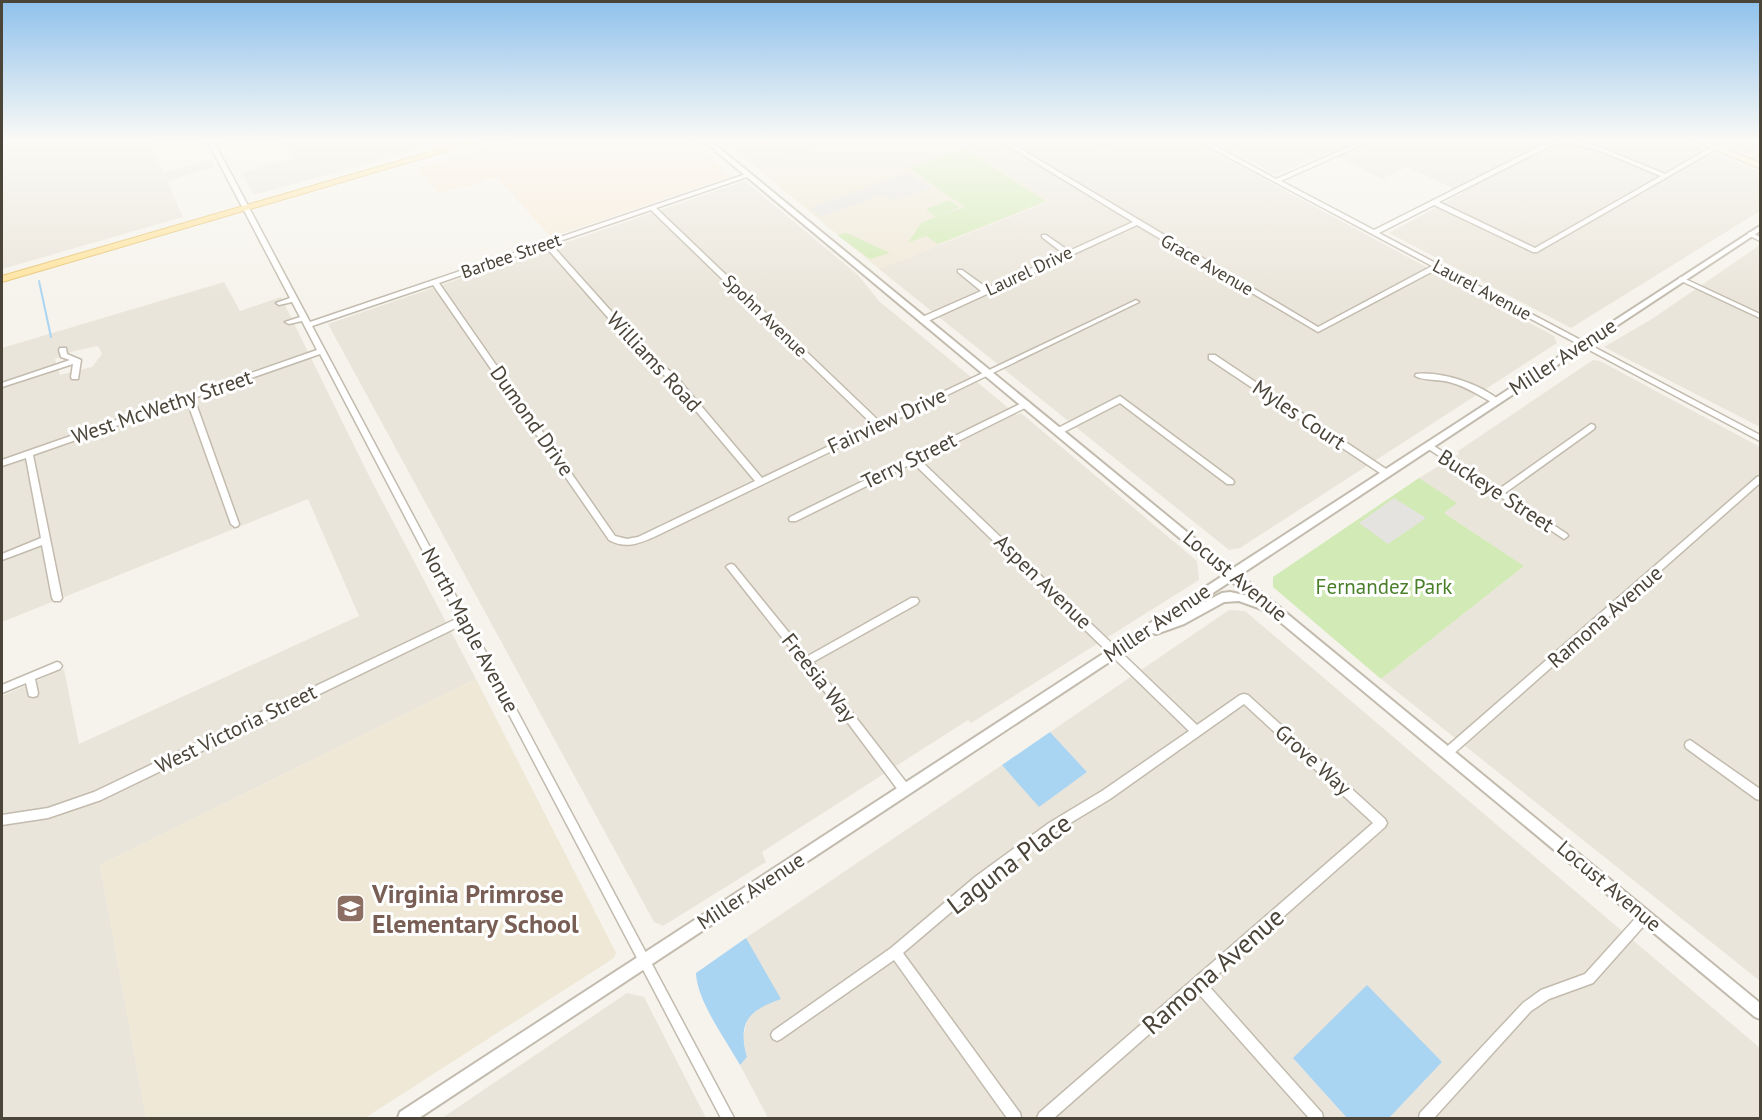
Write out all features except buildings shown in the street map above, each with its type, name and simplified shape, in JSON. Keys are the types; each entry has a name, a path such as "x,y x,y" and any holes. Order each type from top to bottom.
{"main road":[{"path":"2,279 293,194"}],"street":[{"name":"North Maple Avenue","path":"238,194 728,1119"},
{"name":"Barbee Street","path":"289,322 306,321 435,282 692,194"},
{"name":"Locust Avenue","path":"771,194 1761,1012"},
{"name":"Grace Avenue","path":"1090,194 1197,256 1318,330 1437,266"},
{"name":"Laurel Avenue","path":"1301,194 1761,438"},
{"path":"1374,233 1448,194"},
{"path":"1433,202 1535,251 1631,194"},
{"name":"Spohn Avenue","path":"652,208 878,425"},
{"name":"Laurel Drive","path":"923,320 1136,223"},
{"name":"Miller Avenue","path":"406,1119 1232,573 1761,228"},
{"path":"1750,234 1761,238"},
{"path":"1044,236 1067,253"},
{"name":"Williams Road","path":"548,244 650,360 672,377 760,482"},
{"path":"960,271 987,292"},
{"path":"1681,279 1761,316"},
{"name":"Dumond Drive","path":"435,282 612,538 623,543 639,540"},
{"path":"279,303 294,298"},
{"name":"Fairview Drive","path":"639,540 1136,302"},
{"path":"63,350 64,355 77,360"},
{"name":"West McWethy Street","path":"2,464 322,351"},
{"name":"Myles Court","path":"1212,357 1386,473"},
{"path":"75,377 77,360"},
{"path":"2,385 77,360"},
{"path":"1419,376 1441,376 1457,381 1496,401"},
{"path":"190,397 235,524"},
{"path":"1059,431 1120,399 1230,482"},
{"name":"Terry Street","path":"793,519 1026,404"},
{"path":"1499,493 1591,427"},
{"name":"Buckeye Street","path":"1428,446 1564,536"},
{"path":"28,454 57,598"},
{"name":"Aspen Avenue","path":"914,459 1196,731"},
{"name":"Ramona Avenue","path":"1447,753 1761,479"},
{"path":"2,557 45,540"},
{"name":"Freesia Way","path":"731,567 807,661 905,790"},
{"path":"1139,635 1183,619 1224,596 1246,599 1281,615"},
{"path":"807,661 914,601"},
{"name":"West Victoria Street","path":"2,820 48,813 97,796 464,620"},
{"path":"2,689 57,666"},
{"path":"30,677 33,693"},
{"name":"Laguna Place","path":"777,1035 895,951 979,880 1053,827 1106,795 1244,698"},
{"name":"Grove Way","path":"1244,698 1381,823"},
{"path":"1690,745 1761,795"},
{"name":"Ramona Avenue","path":"1044,1119 1381,823"},
{"path":"1425,1119 1527,1007 1545,994 1589,979 1645,916"},
{"path":"895,951 1015,1119"},
{"path":"1198,983 1317,1119"}],"shaded area":[{"path":"2,194 173,194 183,217 2,269"},
{"path":"512,194 678,194 551,237"},
{"path":"706,194 761,194 858,275 879,301 1017,415 1021,413 1197,561 1199,580 971,723 968,720 762,852 766,862 663,926 654,922 328,324"},
{"path":"788,194 1039,194 1049,201 879,269"},
{"path":"848,194 883,194 821,217 810,208"},
{"path":"884,194 912,194 893,200"},
{"path":"1036,194 1292,194 1554,336 1557,343 1240,548 1229,550 879,269 1048,202"},
{"path":"1461,194 1760,194 1760,211 1571,328 1389,233"},
{"path":"1760,245 1760,427 1604,347 1652,319"},
{"path":"224,282 240,311 281,297 368,474 476,679 100,865 146,1118 2,1118 2,696 64,669 79,744 359,616 308,499 2,622 2,348","holes":["98,346 102,354 92,367 60,375 55,359 74,351"]},
{"path":"1593,360 1600,361 1760,447 1760,981 1381,679 1524,566 1444,513 1455,503 1419,478 1459,454 1458,451"},
{"path":"1394,498 1426,518 1388,544 1359,523"},
{"path":"1229,610 1245,611 1760,1048 1760,1118 1389,1118 1442,1062 1293,1058 1347,1118 768,1118 740,1065 747,1057 743,1038 748,1016 756,1009 780,999 746,938 1002,765 1039,806 1087,772 1050,732"},
{"name":"Virginia Primrose Elementary School","path":"476,679 616,953 614,958 365,1118 146,1118 100,865"},
{"path":"627,993 644,997 706,1118 442,1118"}],"green space":[{"path":"947,194 1035,194 1046,201 938,244 926,236 908,243 921,223 936,217 926,209 949,200 959,207 942,215 965,207"},
{"path":"847,233 890,253 870,259 837,235"},
{"name":"Fernandez Park","path":"1419,478 1457,503 1444,513 1524,566 1381,679 1273,587 1273,577"}],"water":[{"path":"1050,732 1087,772 1039,807 1002,765"},
{"path":"746,938 781,999 761,1008 748,1019 744,1035 747,1057 740,1065 701,996 696,973"},
{"path":"1367,985 1442,1062 1389,1118 1347,1118 1293,1058"}],"waterway":[{"path":"39,281 51,337"}],"place":[{"name":"Virginia Primrose Elementary School","path":"351,909"}]}
